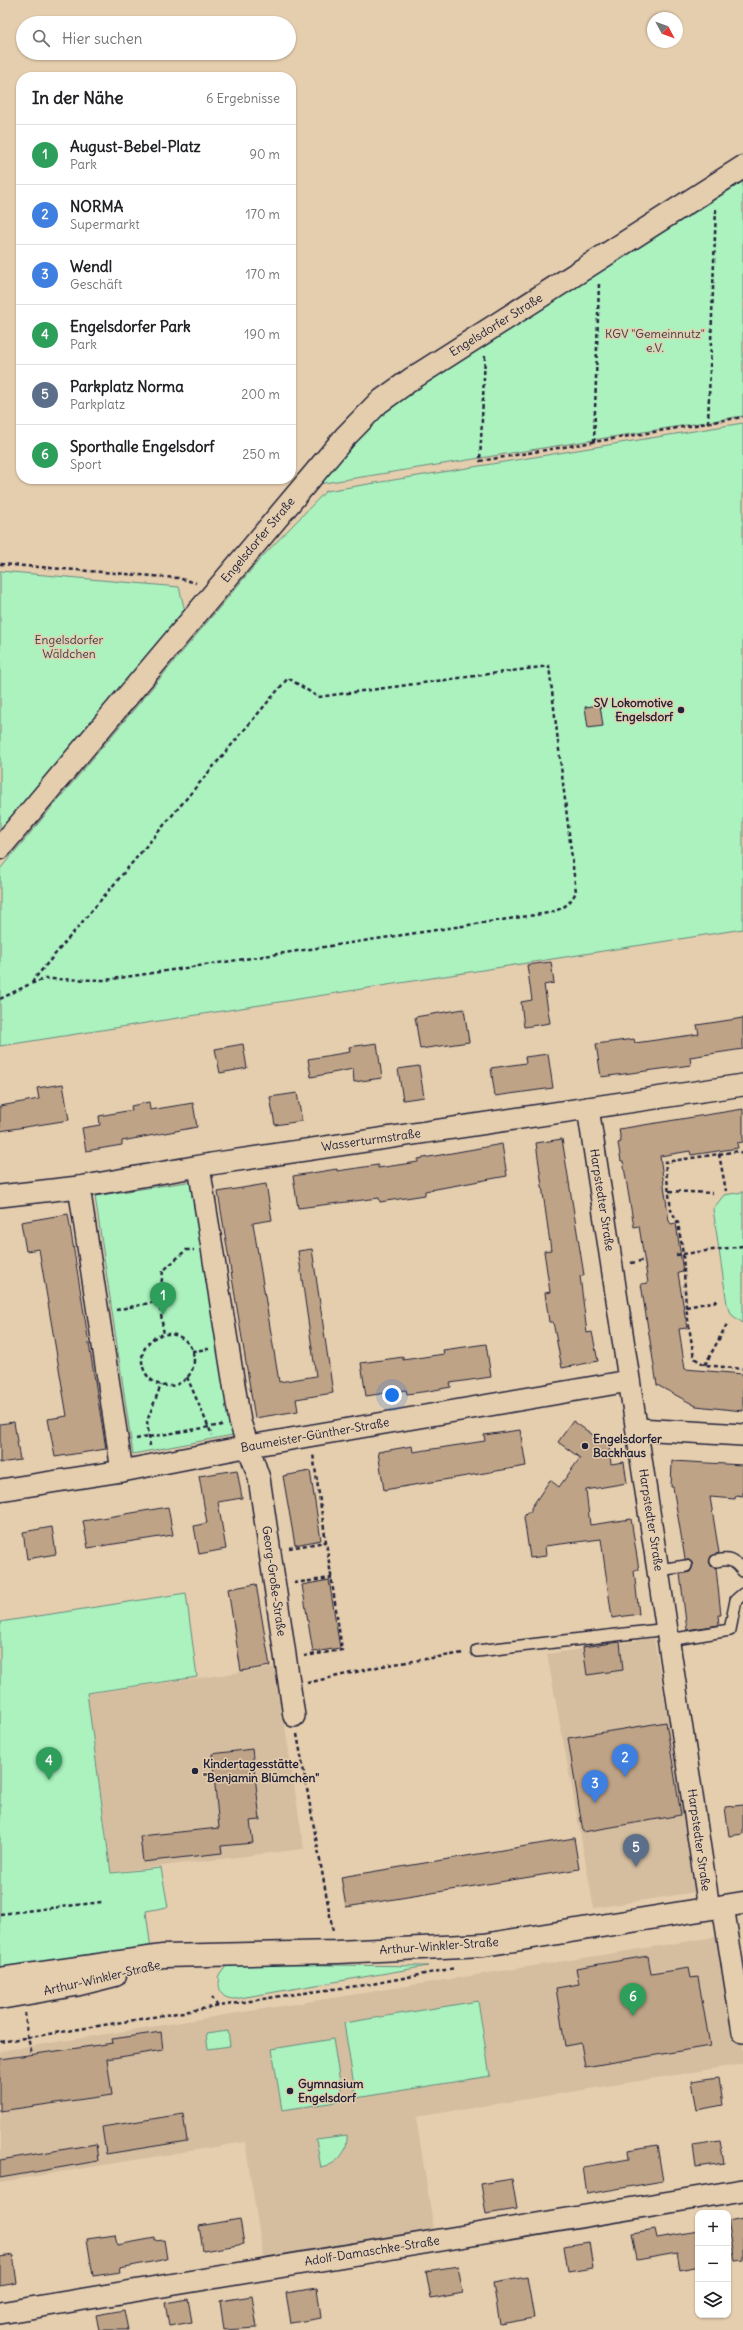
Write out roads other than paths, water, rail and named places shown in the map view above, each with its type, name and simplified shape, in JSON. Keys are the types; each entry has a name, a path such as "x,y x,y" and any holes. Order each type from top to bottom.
{"main road":[{"name":"Engelsdorfer Straße","path":"0,848 345,437 378,403 413,378 743,167"},
{"name":"Arthur-Winkler-Straße","path":"0,1979 162,1956 338,1952 484,1945 725,1906"},
{"name":"Arthur-Winkler-Straße","path":"0,1998 75,1985 203,1955"}],"street":[{"name":"Wasserturmstraße","path":"0,1196 79,1187 199,1166 743,1085"},
{"name":"Harpstedter Straße","path":"588,1108 638,1429 668,1635 725,1906 743,2032"},
{"name":"Georg-Große-Straße","path":"199,1166 240,1422 250,1446 259,1478 294,1716"},
{"path":"79,1187 122,1471"},
{"name":"Baumeister-Günther-Straße","path":"0,1490 122,1471 250,1446 630,1381"},
{"path":"638,1429 743,1435"},
{"name":"Adolf-Damaschke-Straße","path":"0,2313 743,2190"}],"lane":[{"path":"716,1561 729,1558 735,1561 743,1571"},
{"path":"659,1570 686,1566"},
{"path":"478,1651 730,1630 736,1600 743,1594"}],"place":[{"name":"SV Lokomotive Engelsdorf","path":"681,710"},
{"name":"August-Bebel-Platz","path":"163,1315"},
{"name":"Engelsdorfer Backhaus","path":"585,1446"},
{"name":"Kindertagesstätte \"Benjamin Blümchen\"","path":"195,1771"},
{"name":"NORMA","path":"625,1777"},
{"name":"Engelsdorfer Park","path":"49,1780"},
{"name":"Wendl","path":"595,1803"},
{"name":"Parkplatz Norma","path":"636,1867"},
{"name":"Sporthalle Engelsdorf","path":"633,2016"},
{"name":"Gymnasium Engelsdorf","path":"290,2091"}],"park label":[{"name":"KGV \"Gemeinnutz\" e.V.","path":"655,341"},
{"name":"Engelsdorfer Wäldchen","path":"69,647"}]}
